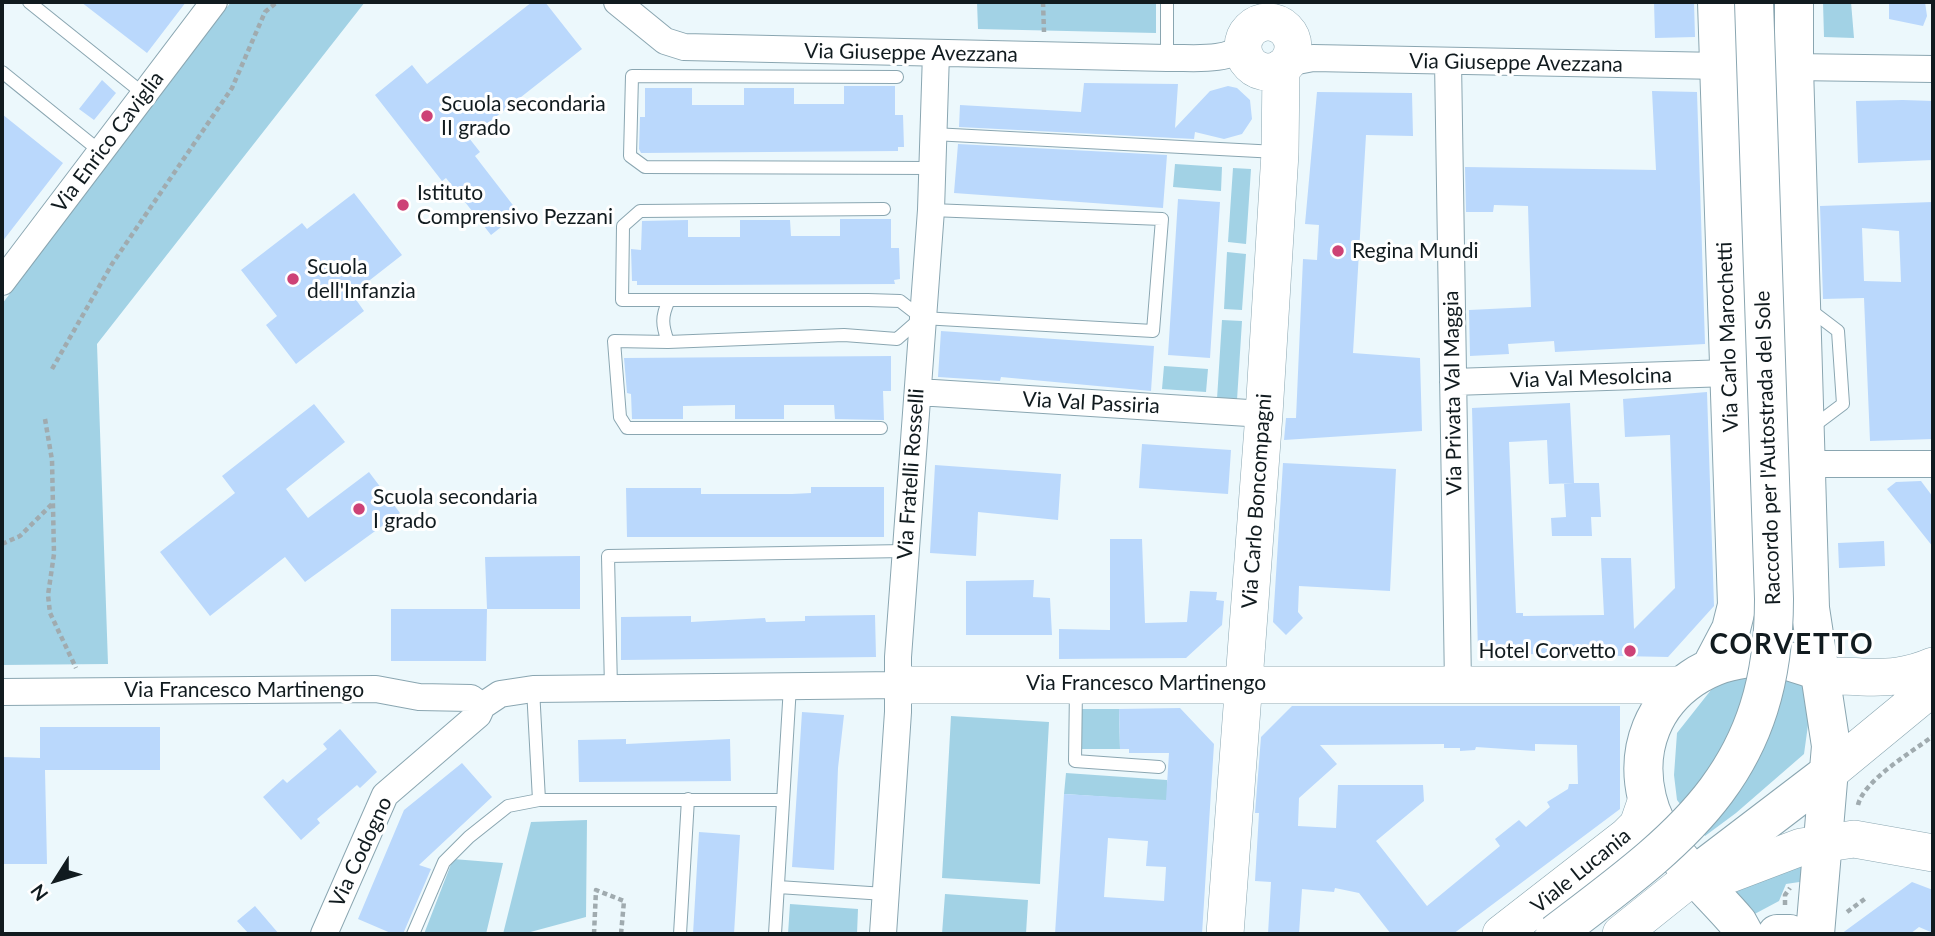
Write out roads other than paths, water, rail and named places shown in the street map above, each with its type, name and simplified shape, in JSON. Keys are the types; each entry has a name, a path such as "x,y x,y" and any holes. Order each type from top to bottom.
{"main road":[{"name":"Via Carlo Marochetti","path":"1696,676 1731,629 1737,605 1717,2"},
{"name":"Raccordo per l'Autostrada del Sole","path":"1555,934 1661,852 1710,800 1747,738 1768,670 1774,600 1754,2"},
{"path":"1794,2 1799,302 1811,608 1829,725 1831,771 1815,934"},
{"path":"1744,934 1738,923 1660,831 1647,799 1644,763 1650,737 1661,711 1696,676 1759,656 1794,661 1822,674"},
{"path":"1696,874 1831,771"},
{"path":"1777,934 1790,934"}],"street":[{"name":"Via Enrico Caviglia","path":"2,282 214,2"},
{"name":"Via Giuseppe Avezzana","path":"617,2 674,46 1167,58 1272,48 1448,61 1720,66"},
{"name":"Via Carlo Boncompagni","path":"1225,934 1264,414 1280,153 1272,48"},
{"name":"Via Fratelli Rosselli","path":"883,934 905,551 931,210 936,53"},
{"name":"Via Privata Val Maggia","path":"1448,61 1458,684"},
{"path":"1794,67 1933,69"},
{"name":"Via Val Mesolcina","path":"1453,382 1730,373"},
{"name":"Via Val Passiria","path":"918,392 1264,414"},
{"path":"1806,449 1933,464"},
{"path":"1822,674 1840,679 1892,678 1933,666"},
{"name":"Via Francesco Martinengo","path":"2,692 376,689 419,697 491,700 533,689 1242,683 1458,684 1696,676"},
{"path":"1831,771 1933,687"},
{"name":"Via Codogno","path":"327,933 385,795 478,715 491,700"},
{"name":"Viale Lucania","path":"1502,934 1601,872 1638,825 1647,799"},
{"path":"1629,916 1696,874 1730,874 1801,847 1824,842 1866,840 1933,853"}],"lane":[{"path":"29,2 145,95"},
{"path":"1167,2 1167,58"},
{"path":"2,72 101,152"},
{"path":"897,77 632,76 630,156 645,167 931,168"},
{"path":"933,134 1280,153"},
{"path":"884,209 640,211 623,226 622,300 900,301 922,318 1153,331 1162,219 931,210"},
{"path":"668,342 662,314 669,300"},
{"path":"881,428 627,428 620,417 614,341 668,342 844,335 897,339 922,318"},
{"path":"611,688 608,556 905,551"},
{"path":"1076,684 1075,761 1159,767"},
{"path":"775,934 790,686"},
{"path":"533,689 538,800"},
{"path":"680,934 688,799"},
{"path":"413,934 444,862 469,837 508,806 538,800 782,800"},
{"path":"1601,872 1629,916"},
{"path":"778,887 885,894"}],"place":[{"name":"Scuola secondaria II grado","path":"427,116"},
{"name":"Istituto Comprensivo Pezzani","path":"403,205"},
{"name":"Regina Mundi","path":"1338,251"},
{"name":"Scuola dell'Infanzia","path":"293,279"},
{"name":"Scuola secondaria I grado","path":"359,509"},
{"name":"Hotel Corvetto","path":"1630,651"}],"district":[{"name":"CORVETTO","path":"1792,645"}]}
